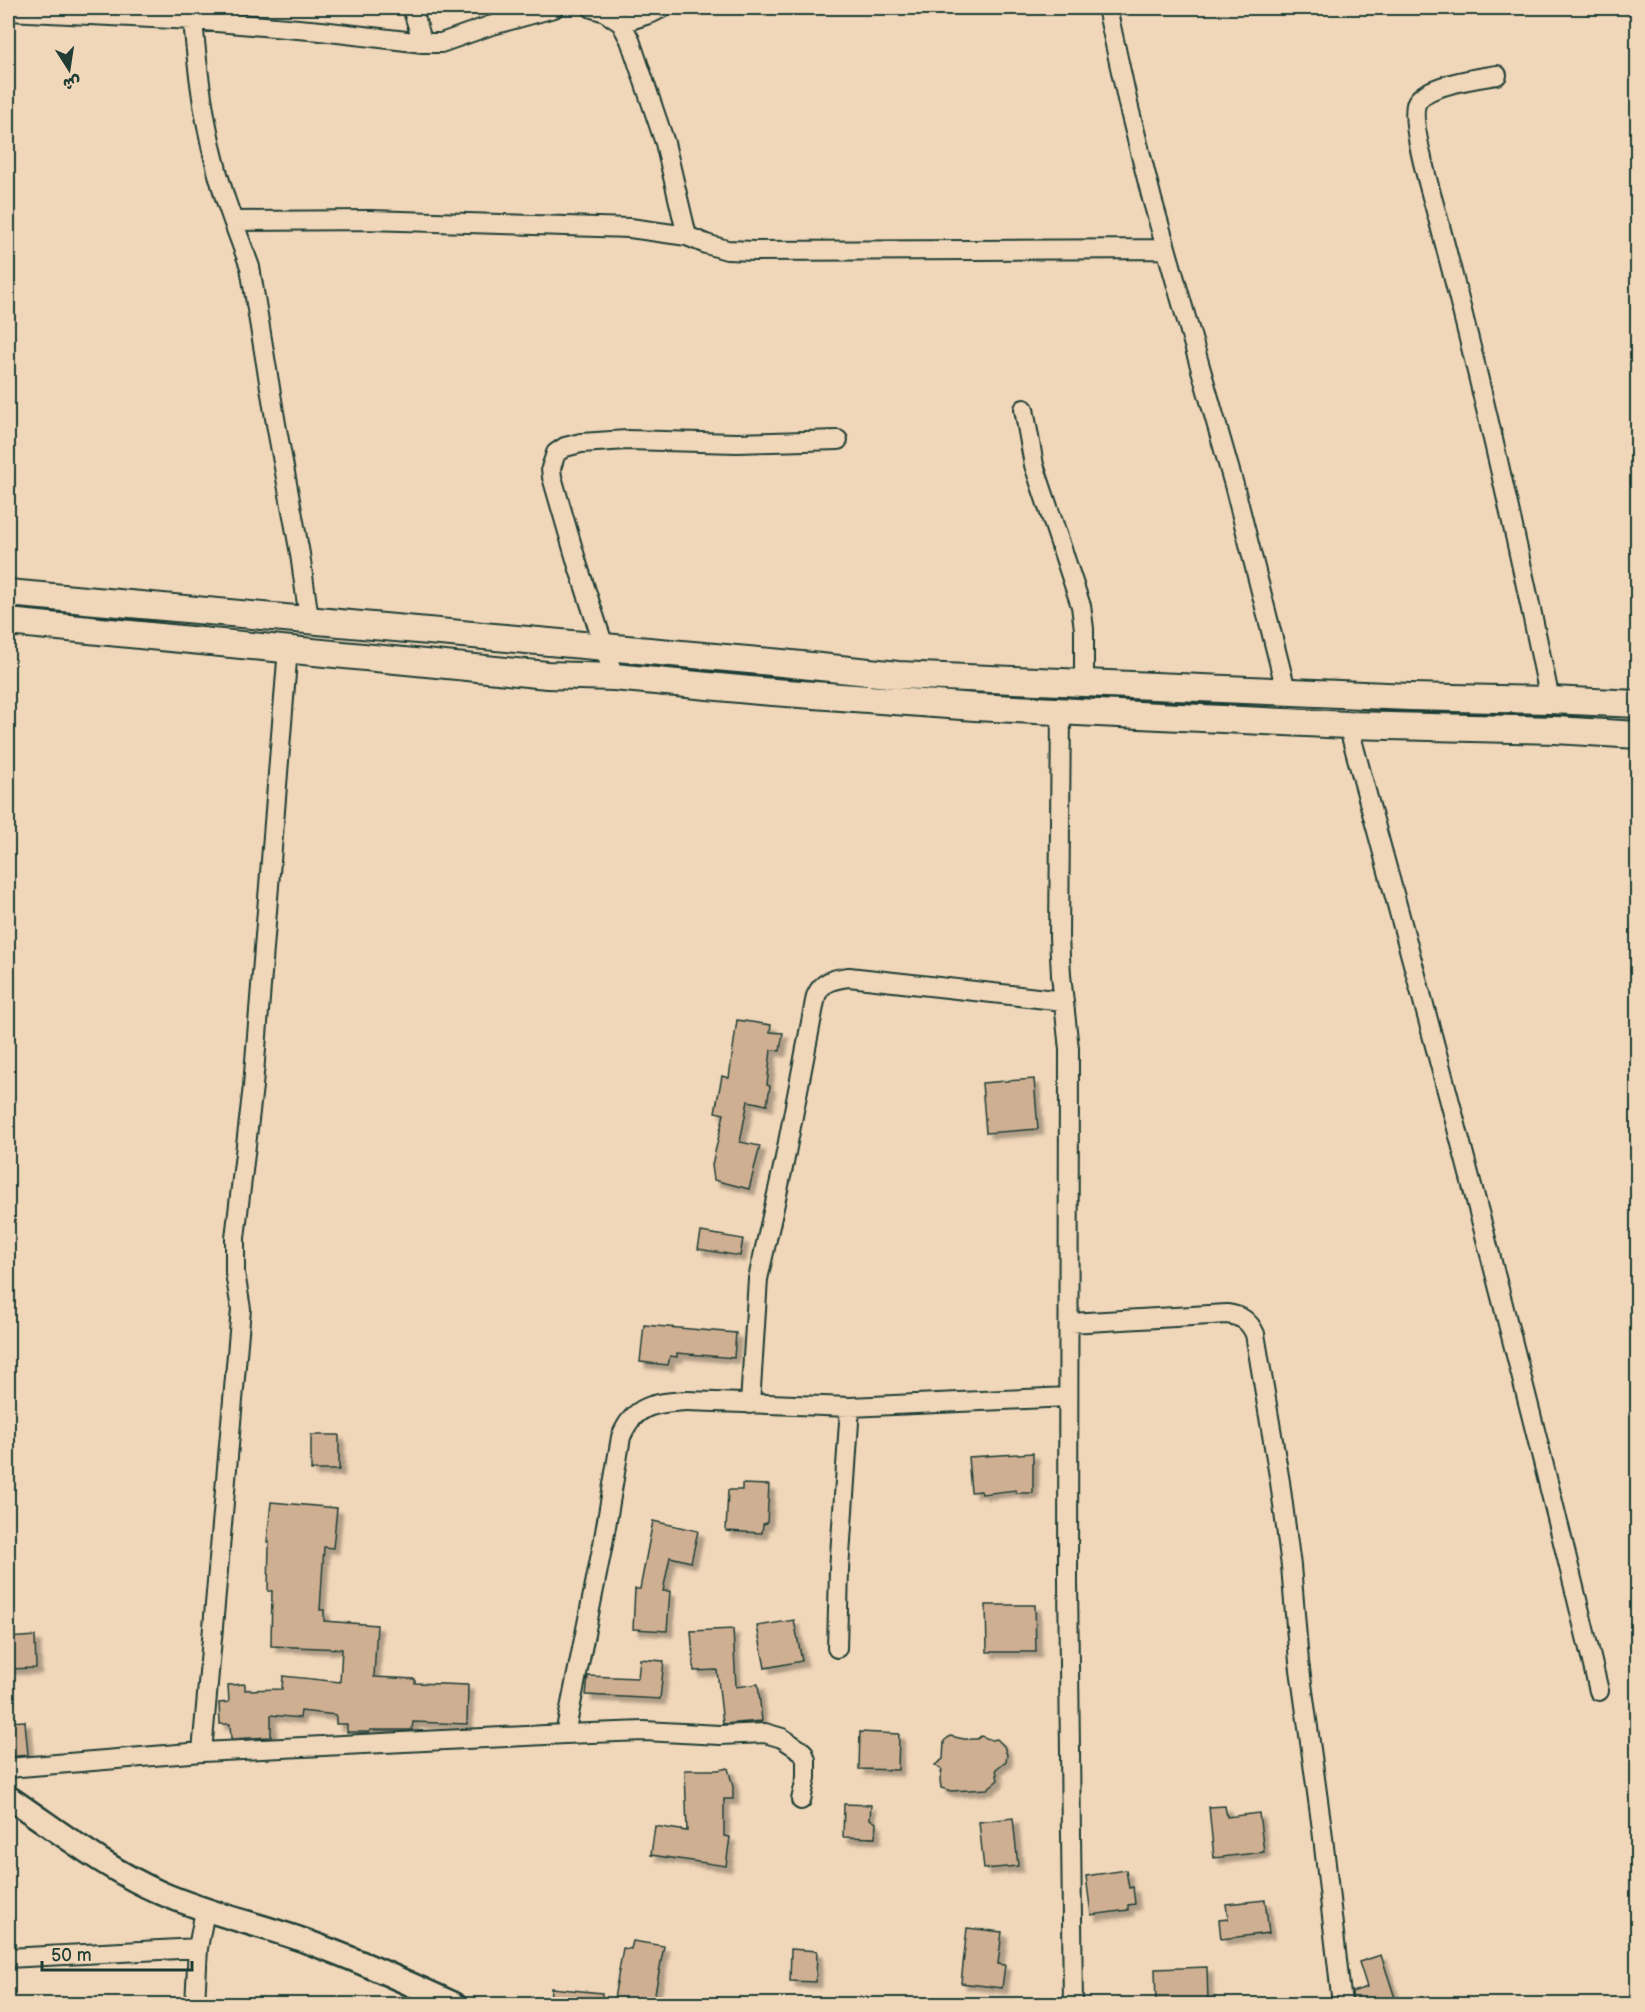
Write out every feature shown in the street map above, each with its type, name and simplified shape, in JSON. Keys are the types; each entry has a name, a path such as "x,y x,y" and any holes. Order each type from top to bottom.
{"main road":[{"path":"8,593 898,675 1410,697 1638,704"},
{"path":"8,621 547,675 614,677 783,693 975,707 1348,725 1638,735"}],"street":[{"path":"412,8 423,44"},
{"path":"8,11 193,20 321,31 423,44 441,43 489,26 554,8"},
{"path":"592,8 605,12 621,23 630,40 665,143 687,236"},
{"path":"621,23 662,8"},
{"path":"1107,8 1129,108 1166,249 1231,474 1286,690"},
{"path":"193,20 211,152 250,267 300,554 309,619"},
{"path":"1497,75 1458,81 1422,95 1416,104 1415,121 1503,483 1551,700"},
{"path":"233,221 319,219 630,228 687,236 727,250 755,251 1166,249"},
{"path":"1024,409 1034,465 1081,606 1084,629 1084,682"},
{"path":"614,677 577,564 552,477 550,468 556,453 565,447 581,443 627,440 737,443 838,440"},
{"path":"202,1752 241,1309 235,1273 235,1238 253,1086 288,648"},
{"path":"1061,711 1059,937 1070,1048 1068,1581 1072,2004"},
{"path":"1348,725 1450,1097 1599,1691"},
{"path":"750,1404 758,1279 819,988 826,982 849,976 1064,1000"},
{"path":"1070,1323 1227,1314 1239,1316 1250,1324 1255,1334 1292,1566 1299,1662 1322,1829 1342,2004"},
{"path":"565,1734 599,1565 621,1437 626,1425 634,1415 660,1403 687,1401 850,1407 1068,1397"},
{"path":"837,1648 839,1570 850,1407"},
{"path":"8,1768 202,1752 565,1734 644,1731 720,1735 765,1733 782,1738 797,1747 806,1760 806,1778 801,1800"},
{"path":"8,1797 107,1863 160,1893 205,1910 308,1942 454,2004"},
{"path":"195,2004 198,1948 205,1910"},
{"path":"8,1958 198,1948"}],"building":[{"path":"737,1020 771,1025 770,1032 783,1033 780,1051 771,1050 767,1105 748,1101 740,1142 760,1146 749,1189 714,1180 712,1165 724,1114 715,1112 722,1076 729,1078"},
{"path":"1034,1079 1038,1129 986,1133 982,1083"},
{"path":"701,1232 743,1239 740,1256 698,1249"},
{"path":"644,1325 736,1333 734,1358 677,1353 677,1357 670,1356 668,1365 640,1362"},
{"path":"311,1435 339,1435 339,1470 311,1470"},
{"path":"1033,1453 1033,1493 1016,1493 1016,1490 982,1494 981,1491 971,1492 968,1457"},
{"path":"742,1484 769,1485 767,1523 763,1524 762,1533 726,1531 728,1490 742,1490"},
{"path":"271,1502 337,1508 333,1548 324,1547 320,1610 324,1610 324,1621 377,1625 374,1677 415,1679 415,1683 468,1685 467,1724 413,1722 412,1730 347,1732 347,1724 336,1724 336,1715 301,1711 300,1718 271,1715 271,1737 231,1739 230,1724 220,1724 219,1703 229,1702 228,1685 245,1684 245,1690 282,1689 283,1676 340,1682 342,1649 271,1646 272,1591 268,1591 269,1542 267,1542"},
{"path":"653,1521 698,1531 691,1562 670,1557 663,1591 670,1591 667,1631 633,1629 635,1589 640,1589"},
{"path":"986,1605 1035,1605 1036,1652 987,1652"},
{"path":"794,1620 802,1661 765,1668 757,1626"},
{"path":"733,1629 736,1687 758,1684 762,1721 723,1724 717,1670 694,1671 691,1631"},
{"path":"35,1636 36,1668 8,1669 8,1638"},
{"path":"640,1659 664,1661 660,1699 586,1695 588,1676 638,1678"},
{"path":"25,1721 28,1755 8,1757 8,1722"},
{"path":"860,1732 899,1734 898,1770 859,1769"},
{"path":"950,1736 964,1739 977,1739 981,1736 992,1740 997,1739 1004,1746 1007,1755 1006,1761 996,1769 998,1780 987,1789 951,1791 941,1788 942,1770 935,1765 943,1759 944,1741"},
{"path":"728,1768 733,1787 733,1799 724,1799 724,1836 730,1837 726,1866 651,1855 655,1826 687,1831 685,1770"},
{"path":"844,1804 871,1805 870,1819 876,1823 875,1838 843,1837"},
{"path":"1225,1806 1227,1817 1259,1813 1264,1852 1214,1858 1209,1807"},
{"path":"1013,1818 1018,1866 984,1869 979,1822"},
{"path":"1126,1870 1129,1888 1133,1887 1135,1904 1128,1905 1128,1910 1091,1915 1086,1876"},
{"path":"1265,1900 1269,1933 1221,1939 1219,1920 1228,1919 1226,1904"},
{"path":"967,1928 1002,1932 998,1964 1005,1965 1002,1988 961,1983"},
{"path":"633,1941 664,1946 653,2004 613,2004 623,1948 631,1949"},
{"path":"791,1949 817,1951 816,1982 790,1981"},
{"path":"1381,1955 1396,2001 1385,2004 1353,2004 1352,1992 1367,1987 1359,1962"},
{"path":"1207,1967 1208,2003 1156,2004 1155,1969"},
{"path":"551,1988 602,1993 602,2004 550,2004"}]}
